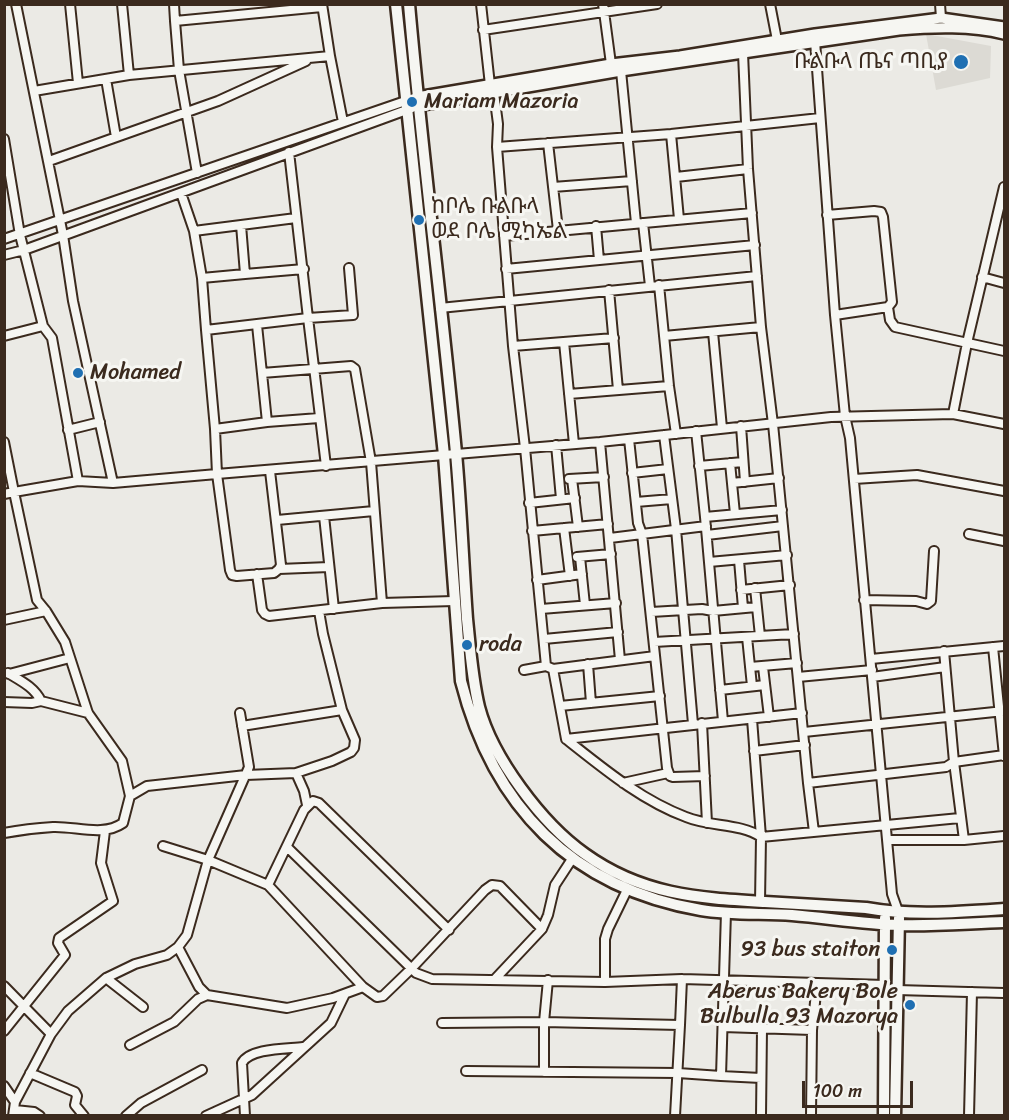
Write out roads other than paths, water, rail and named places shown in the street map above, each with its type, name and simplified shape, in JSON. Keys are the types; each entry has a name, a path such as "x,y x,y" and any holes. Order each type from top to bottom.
{"main road":[{"path":"396,4 440,308 456,455 460,537 474,679 479,708 506,765 528,798 583,853 608,868 703,911 793,915 899,925 1005,922"},
{"path":"409,4 412,103 444,455 461,681 468,711 496,772 518,805 543,833 572,859 601,878 658,901 674,898 707,899 866,908 886,912 951,913 1005,909"},
{"path":"496,772 506,765"},
{"path":"895,1116 898,911"},
{"path":"884,1116 884,924 886,912"}],"street":[{"path":"16,4 49,161 73,301 113,483"},
{"path":"70,4 78,83"},
{"path":"122,4 129,75"},
{"path":"174,4 179,70 197,172"},
{"path":"481,4 498,124 497,147 506,269 537,580 544,639 567,739 623,783 670,811 707,824 749,830 761,837 960,818"},
{"path":"770,4 777,40"},
{"path":"940,4 941,18"},
{"path":"483,30 603,8 653,5"},
{"path":"175,21 274,8 322,6 343,122"},
{"path":"603,8 611,64"},
{"path":"4,239 343,122 412,103 611,64 941,18 1005,27"},
{"path":"492,89 899,30 944,27 987,30 1005,34"},
{"path":"815,41 835,315 845,416 850,438 892,894 898,911"},
{"path":"743,53 748,169 761,327 779,478 814,832"},
{"path":"34,91 129,75 330,56"},
{"path":"49,161 218,101 312,58"},
{"path":"621,71 632,181 647,256 650,286"},
{"path":"106,79 116,137"},
{"path":"4,255 24,250 181,193 412,103"},
{"path":"497,147 671,134 820,118"},
{"path":"671,134 679,219"},
{"path":"4,139 24,250 43,327 52,338 78,481"},
{"path":"548,143 558,230"},
{"path":"289,152 326,466"},
{"path":"676,177 748,169"},
{"path":"553,187 632,181"},
{"path":"953,414 982,277 1001,221 1005,187"},
{"path":"181,193 194,231 202,278 217,474 230,570 232,575 237,576 274,573 279,569 329,567"},
{"path":"827,215 880,212 883,217 892,302 888,307 835,315"},
{"path":"504,236 752,213"},
{"path":"194,231 296,218"},
{"path":"241,225 246,274"},
{"path":"596,226 599,260"},
{"path":"506,269 755,245"},
{"path":"206,330 353,315 349,268"},
{"path":"202,278 303,269"},
{"path":"440,308 757,276"},
{"path":"982,277 1005,283"},
{"path":"659,285 676,434"},
{"path":"609,290 618,390"},
{"path":"888,307 892,323 901,329 1005,351"},
{"path":"257,325 267,422"},
{"path":"4,336 43,327"},
{"path":"664,336 761,327"},
{"path":"713,332 722,428"},
{"path":"513,346 614,338"},
{"path":"564,342 574,444"},
{"path":"262,374 351,366 355,369 371,462 382,603"},
{"path":"569,394 669,386"},
{"path":"4,494 78,481 113,483 270,471 600,442 845,416 953,414 1005,424"},
{"path":"215,429 319,418"},
{"path":"68,430 100,422"},
{"path":"741,426 745,482"},
{"path":"696,432 723,721"},
{"path":"664,435 676,529 685,640 705,776 707,824"},
{"path":"629,439 638,523 642,534 668,773 673,777 705,776"},
{"path":"4,442 36,600 46,610 65,642 88,713 122,761 130,796 123,823 114,829 105,831 53,827 4,833"},
{"path":"600,442 620,660"},
{"path":"556,445 561,499"},
{"path":"699,466 743,462"},
{"path":"730,463 735,514"},
{"path":"632,473 668,469"},
{"path":"270,471 277,520 279,569"},
{"path":"854,479 917,474 1005,491"},
{"path":"560,480 604,477"},
{"path":"732,483 779,478"},
{"path":"572,479 578,527"},
{"path":"530,503 575,498"},
{"path":"636,502 672,499"},
{"path":"706,526 735,514 782,510"},
{"path":"277,520 374,511"},
{"path":"324,516 334,609"},
{"path":"532,531 608,524"},
{"path":"610,538 706,526 783,526"},
{"path":"564,528 570,576"},
{"path":"969,534 1005,541"},
{"path":"864,600 927,604 931,601 934,551"},
{"path":"568,558 611,554"},
{"path":"709,562 787,555"},
{"path":"579,557 585,605"},
{"path":"739,560 743,608"},
{"path":"257,574 265,615 279,616 382,603 454,601"},
{"path":"537,580 582,574"},
{"path":"741,590 790,585"},
{"path":"755,588 760,636"},
{"path":"541,609 616,603"},
{"path":"651,612 713,611 756,607"},
{"path":"4,620 46,610"},
{"path":"130,796 147,786 246,775 296,773 351,752 355,740 342,710 319,611"},
{"path":"544,639 618,632"},
{"path":"654,642 794,634"},
{"path":"747,638 752,686"},
{"path":"871,659 1005,646"},
{"path":"808,783 881,776 946,767 954,762 1004,756 1002,712 993,647"},
{"path":"945,651 954,762 964,840"},
{"path":"524,670 656,656"},
{"path":"7,673 70,658"},
{"path":"750,667 797,663"},
{"path":"588,664 591,703"},
{"path":"763,667 769,717"},
{"path":"798,677 872,674 945,667"},
{"path":"7,673 28,685 38,695 40,701"},
{"path":"720,690 765,685"},
{"path":"560,706 660,696"},
{"path":"4,702 40,701 88,713"},
{"path":"242,726 342,710"},
{"path":"804,732 1002,712"},
{"path":"14,1109 51,1034 78,1002 106,978 135,964 167,955 178,947 187,935 208,860 249,767 240,713"},
{"path":"567,739 801,713"},
{"path":"752,719 761,837 760,902"},
{"path":"754,750 805,745"},
{"path":"296,773 307,805"},
{"path":"623,783 668,773"},
{"path":"268,885 307,805 313,801 319,803 449,930"},
{"path":"4,1031 65,955 58,939 113,901 101,863 105,831"},
{"path":"887,840 964,840 1005,837"},
{"path":"163,846 208,860 268,885 363,987 377,997 382,996 412,968 492,885 500,886 542,929"},
{"path":"287,847 422,977 605,982 682,979 885,985"},
{"path":"495,979 542,929 555,885 572,859"},
{"path":"605,982 605,939 627,890"},
{"path":"886,912 892,894"},
{"path":"721,1076 726,912"},
{"path":"178,947 199,987 207,995"},
{"path":"106,978 143,1006"},
{"path":"675,1116 682,979"},
{"path":"544,1072 544,1022 548,980"},
{"path":"811,1116 812,1030 817,984"},
{"path":"4,986 51,1034"},
{"path":"130,1045 174,1022 198,999 207,995 287,1008 345,994 363,987"},
{"path":"897,990 1005,993"},
{"path":"969,1116 972,992"},
{"path":"206,1116 252,1095 331,1023 345,994"},
{"path":"442,1023 544,1022 680,1025"},
{"path":"723,1027 812,1030"},
{"path":"761,1116 762,1029"},
{"path":"245,1116 242,1063 245,1057 259,1052 304,1047"},
{"path":"126,1116 141,1103 201,1070"},
{"path":"466,1071 678,1072 761,1078"},
{"path":"30,1073 75,1092 77,1096 75,1105 84,1116"},
{"path":"4,1086 14,1109"},
{"path":"14,1109 34,1112 40,1116"}],"place":[{"name":"ቡልቡላ ጤና ጣቢያ","path":"961,62"},
{"name":"Mariam Mazoria","path":"412,102"},
{"name":"ከቦሌ ቡልቡላ ወደ ቦሌ ሚካኤል","path":"419,220"},
{"name":"Mohamed","path":"78,373"},
{"name":"roda","path":"467,645"},
{"name":"93 bus staiton","path":"892,950"},
{"name":"Aberus Bakery Bole Bulbulla 93 Mazorya","path":"910,1005"}]}
